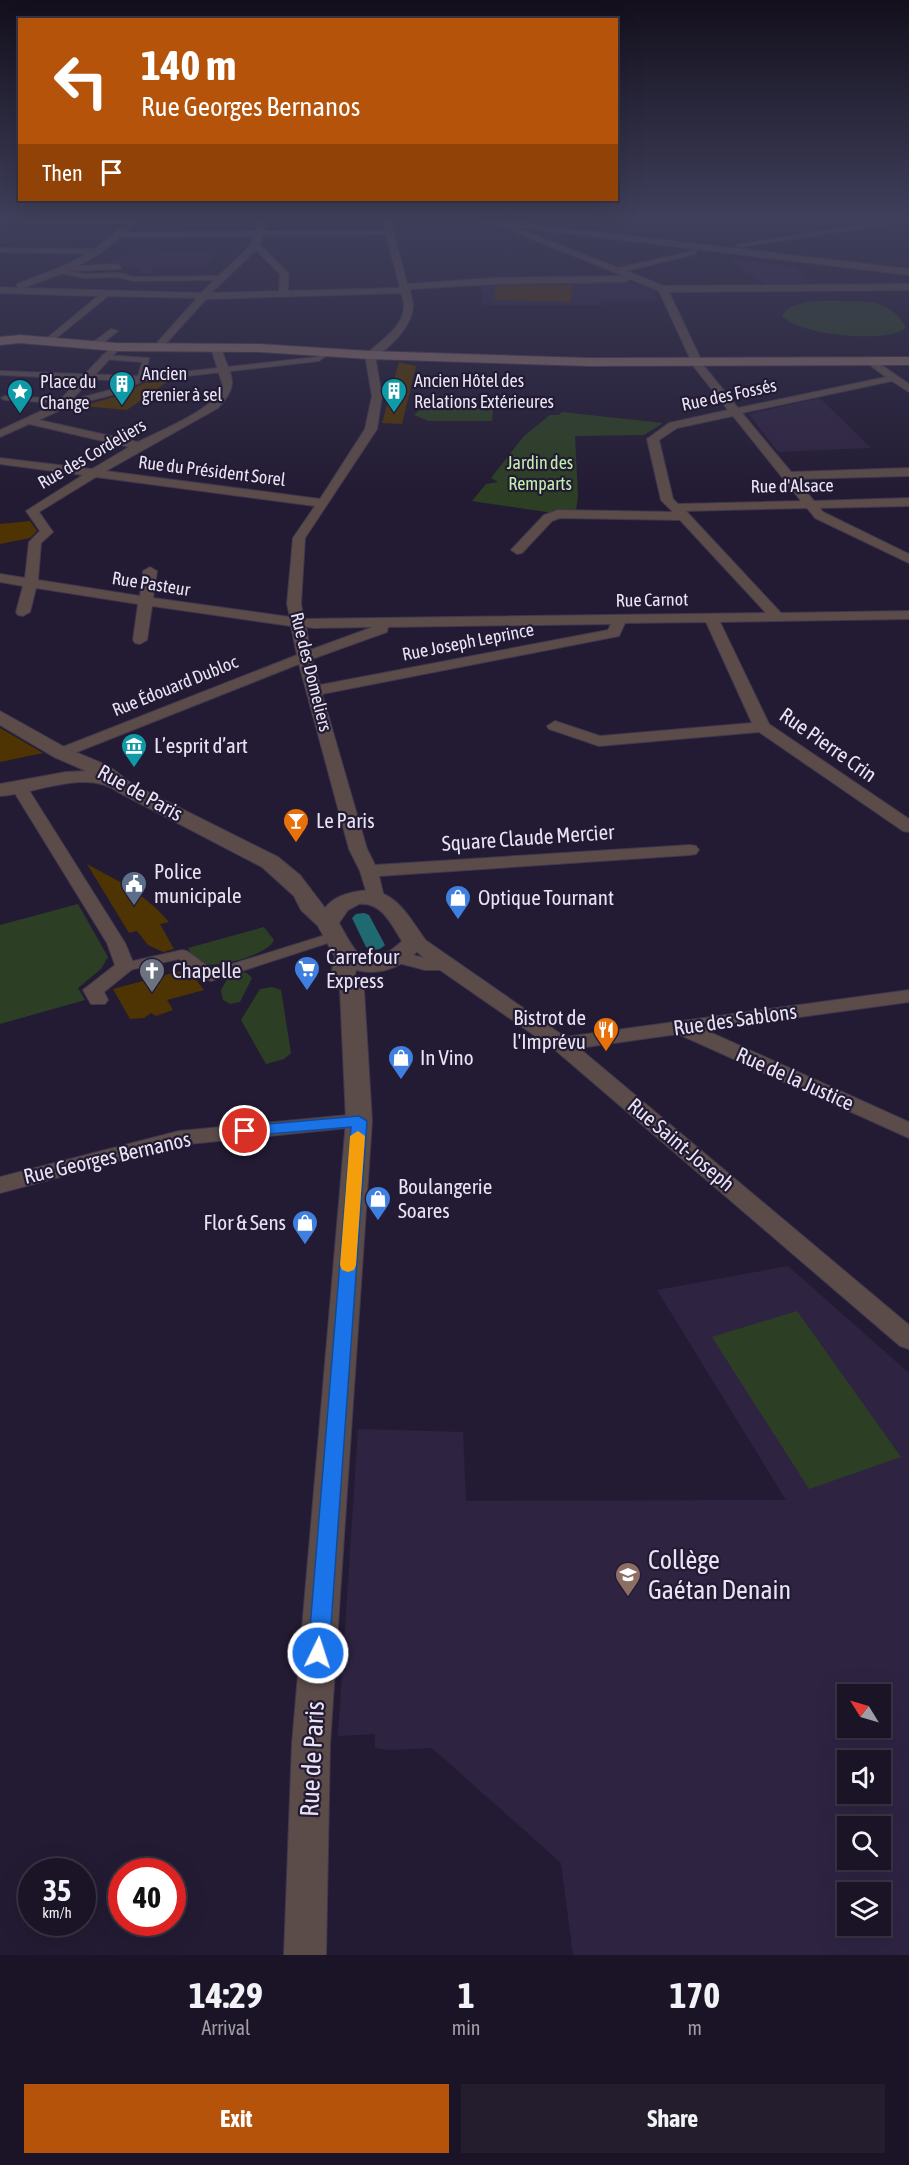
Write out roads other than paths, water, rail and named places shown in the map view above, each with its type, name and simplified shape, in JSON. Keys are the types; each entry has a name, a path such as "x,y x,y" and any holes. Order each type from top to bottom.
{"main road":[{"path":"4,340 49,341 116,347 216,348 589,362 909,361"}],"street":[{"path":"49,341 86,310"},
{"path":"158,347 191,310"},
{"path":"370,355 380,350 403,323 409,310"},
{"path":"673,310 698,362 819,515 909,558"},
{"path":"95,345 114,332"},
{"path":"62,404 116,347"},
{"name":"Rue des Cordeliers","path":"29,583 32,577 35,542 48,532 45,525 34,517 32,511 139,446 214,406 226,393 228,386 216,348"},
{"path":"0,373 141,380 319,359 326,352"},
{"name":"Rue des Domeliers","path":"370,355 377,396 371,429 299,538 294,604 304,656 358,849 369,871 375,897"},
{"path":"105,357 146,360 141,380"},
{"path":"871,361 909,389"},
{"path":"22,382 30,374"},
{"name":"Rue des Fossés","path":"777,617 667,500 662,487 653,439 673,425 894,378"},
{"path":"0,434 62,404 113,392 141,380"},
{"path":"13,390 5,399 62,404"},
{"path":"29,421 139,446"},
{"name":"Rue du Président Sorel","path":"0,460 323,503"},
{"path":"789,476 909,472"},
{"name":"Rue d'Alsace","path":"517,550 548,518 558,514 680,512 809,504 909,502"},
{"path":"140,640 150,571"},
{"name":"Rue Pasteur","path":"0,578 146,602 297,623"},
{"path":"23,612 29,583"},
{"name":"Rue Carnot","path":"297,623 396,624 909,615"},
{"name":"Rue Pierre Crin","path":"711,619 717,627 762,727 909,827"},
{"name":"Rue Joseph Leprince","path":"314,691 614,633 620,620"},
{"name":"Rue Carnot","path":"304,656 396,624"},
{"name":"Rue Édouard Dubloc","path":"61,753 304,656"},
{"name":"Rue de Paris","path":"0,717 61,753 102,770 125,788 270,862 305,894 309,905 334,921"},
{"path":"555,726 599,741 762,727"},
{"path":"49,776 61,753"},
{"path":"102,770 80,769 6,788 116,943 125,968"},
{"path":"49,776 95,776 125,788"},
{"path":"887,811 909,808"},
{"name":"Square Claude Mercier","path":"369,871 690,850"},
{"path":"98,1000 93,990 125,968 182,954 212,976 334,921 360,898 375,897 392,908 406,949 374,964 352,990"},
{"path":"334,921 347,956 356,962 374,964"},
{"name":"Rue Saint-Joseph","path":"406,949 425,964 443,964 515,1010 561,1044 909,1339"},
{"name":"Rue de Paris","path":"305,1955 311,1744 359,1121 352,990 344,974 347,956"},
{"name":"Rue des Sablons","path":"561,1044 909,996"},
{"name":"Rue de la Justice","path":"680,1028 909,1131"},
{"name":"Rue Georges Bernanos","path":"0,1185 179,1137 359,1121"}],"place":[{"name":"Ancien grenier à sel","path":"122,407"},
{"name":"Ancien Hôtel des Relations Extérieures","path":"394,414"},
{"name":"Place du Change","path":"20,415"},
{"name":"L’esprit d’art","path":"134,769"},
{"name":"Le Paris","path":"296,844"},
{"name":"Police municipale","path":"134,907"},
{"name":"Optique Tournant","path":"458,921"},
{"name":"Carrefour Express","path":"307,992"},
{"name":"Chapelle","path":"152,994"},
{"name":"Bistrot de l'Imprévu","path":"606,1053"},
{"name":"In Vino","path":"401,1081"},
{"name":"Boulangerie Soares","path":"378,1222"},
{"name":"Flor & Sens","path":"305,1246"},
{"name":"Collège Gaétan Denain","path":"628,1598"}],"park label":[{"name":"Jardin des Remparts","path":"540,473"}]}
